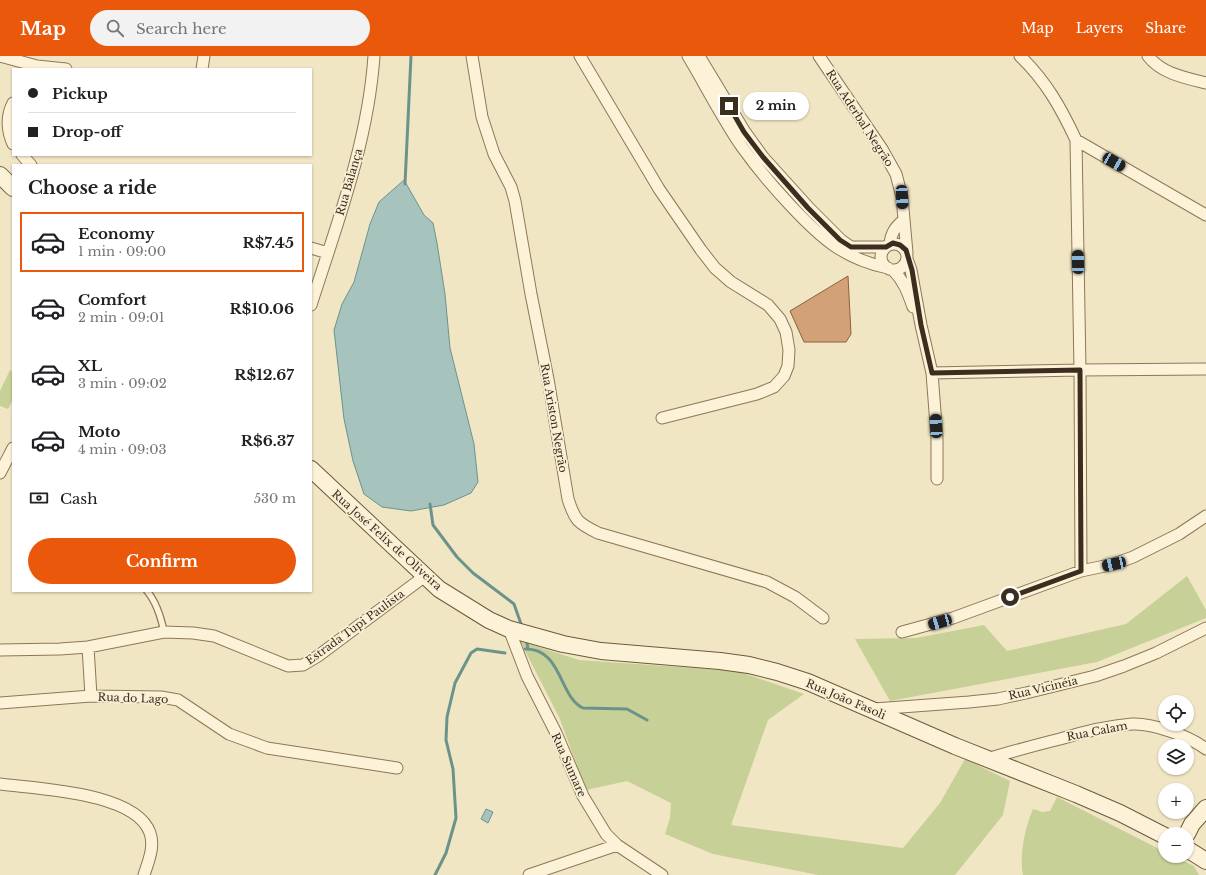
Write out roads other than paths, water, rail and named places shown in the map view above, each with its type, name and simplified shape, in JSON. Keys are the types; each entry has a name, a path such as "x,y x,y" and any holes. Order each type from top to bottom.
{"main road":[{"path":"0,175 12,187"},
{"name":"Rua José Felix de Oliveira","path":"312,470 439,589 489,620 509,629"},
{"name":"Rua João Fasoli","path":"509,629 563,644 601,651 720,661 749,665 777,672 808,682 869,709 1120,813 1158,832"},
{"path":"1190,827 1206,808"},
{"path":"1194,853 1206,861"}],"street":[{"path":"0,56 36,67 51,68"},
{"path":"202,68 204,56"},
{"name":"Rua Balança","path":"312,302 359,149 369,98 374,56"},
{"name":"Rua Ariston Negrão","path":"472,56 482,117 494,154 511,187 515,201 531,294 548,379 568,499 572,513 581,525 598,533 767,582 795,597 823,618"},
{"path":"580,56 659,189 701,250 715,268 731,282 768,305 780,319 786,332 789,350 788,366 784,376 774,387 757,394 662,418"},
{"path":"688,56 742,147 773,186 801,216 831,244 848,254 869,263 890,269 902,267 907,256 904,247 893,243 888,245 851,247 840,240 808,208 763,157 744,132 699,56"},
{"name":"Rua Aderbal Negrão","path":"819,56 890,162 900,185 907,256 912,270 921,325 932,373 936,424 937,479"},
{"path":"1020,56 1043,80 1061,108 1076,140 1080,370 1081,571"},
{"path":"1148,56 1152,61 1170,73 1206,83"},
{"path":"12,107 8,130 12,141"},
{"path":"1076,140 1206,215"},
{"path":"23,156 30,164"},
{"path":"801,216 808,208"},
{"path":"904,220 893,231 888,245 883,250 881,258 885,266 900,277 905,285 921,325"},
{"path":"312,248 328,253"},
{"path":"932,373 1080,370 1206,370"},
{"path":"0,473 12,450"},
{"path":"902,632 953,618 1081,571 1114,564 1179,534 1206,516"},
{"name":"Estrada Tupi Paulista","path":"0,650 88,647 164,632 193,633 214,636 288,666 303,665 318,656 425,576"},
{"name":"Rua Vicinéia","path":"869,709 969,702 998,699 1026,693 1094,676 1124,666 1156,653 1206,628"},
{"name":"Rua Sumare","path":"509,629 528,676 556,733 582,796 606,834 617,845 662,875"},
{"path":"88,647 91,696"},
{"name":"Rua do Lago","path":"0,703 91,696 161,697 178,700 229,734 267,748 396,768"},
{"name":"Rua Calam","path":"986,758 1083,733 1109,727 1133,724 1153,727 1178,734 1206,749"},
{"path":"0,784 86,795 109,802 130,811 144,822 151,834 151,850 144,875"},
{"path":"529,875 617,845"}],"lane":[{"path":"148,592 153,598 160,613 164,632"}],"water":[{"path":"404,180 424,215 433,223 445,294 450,348 474,444 478,482 471,493 444,505 411,511 382,507 364,494 353,461 344,419 334,330 342,304 354,282 370,224 379,202"},
{"path":"486,809 493,812 488,823 481,819"}],"waterway":[{"path":"405,184 411,56"},
{"path":"430,504 433,525 457,557 473,573 514,604 521,624"},
{"path":"527,643 528,649"},
{"path":"435,875 446,853 456,818 453,769 446,740 447,717 455,683 471,653 477,649 505,653"},
{"path":"525,649 537,651 546,656 553,664 569,694 575,702 583,708 627,709 647,720"}]}
